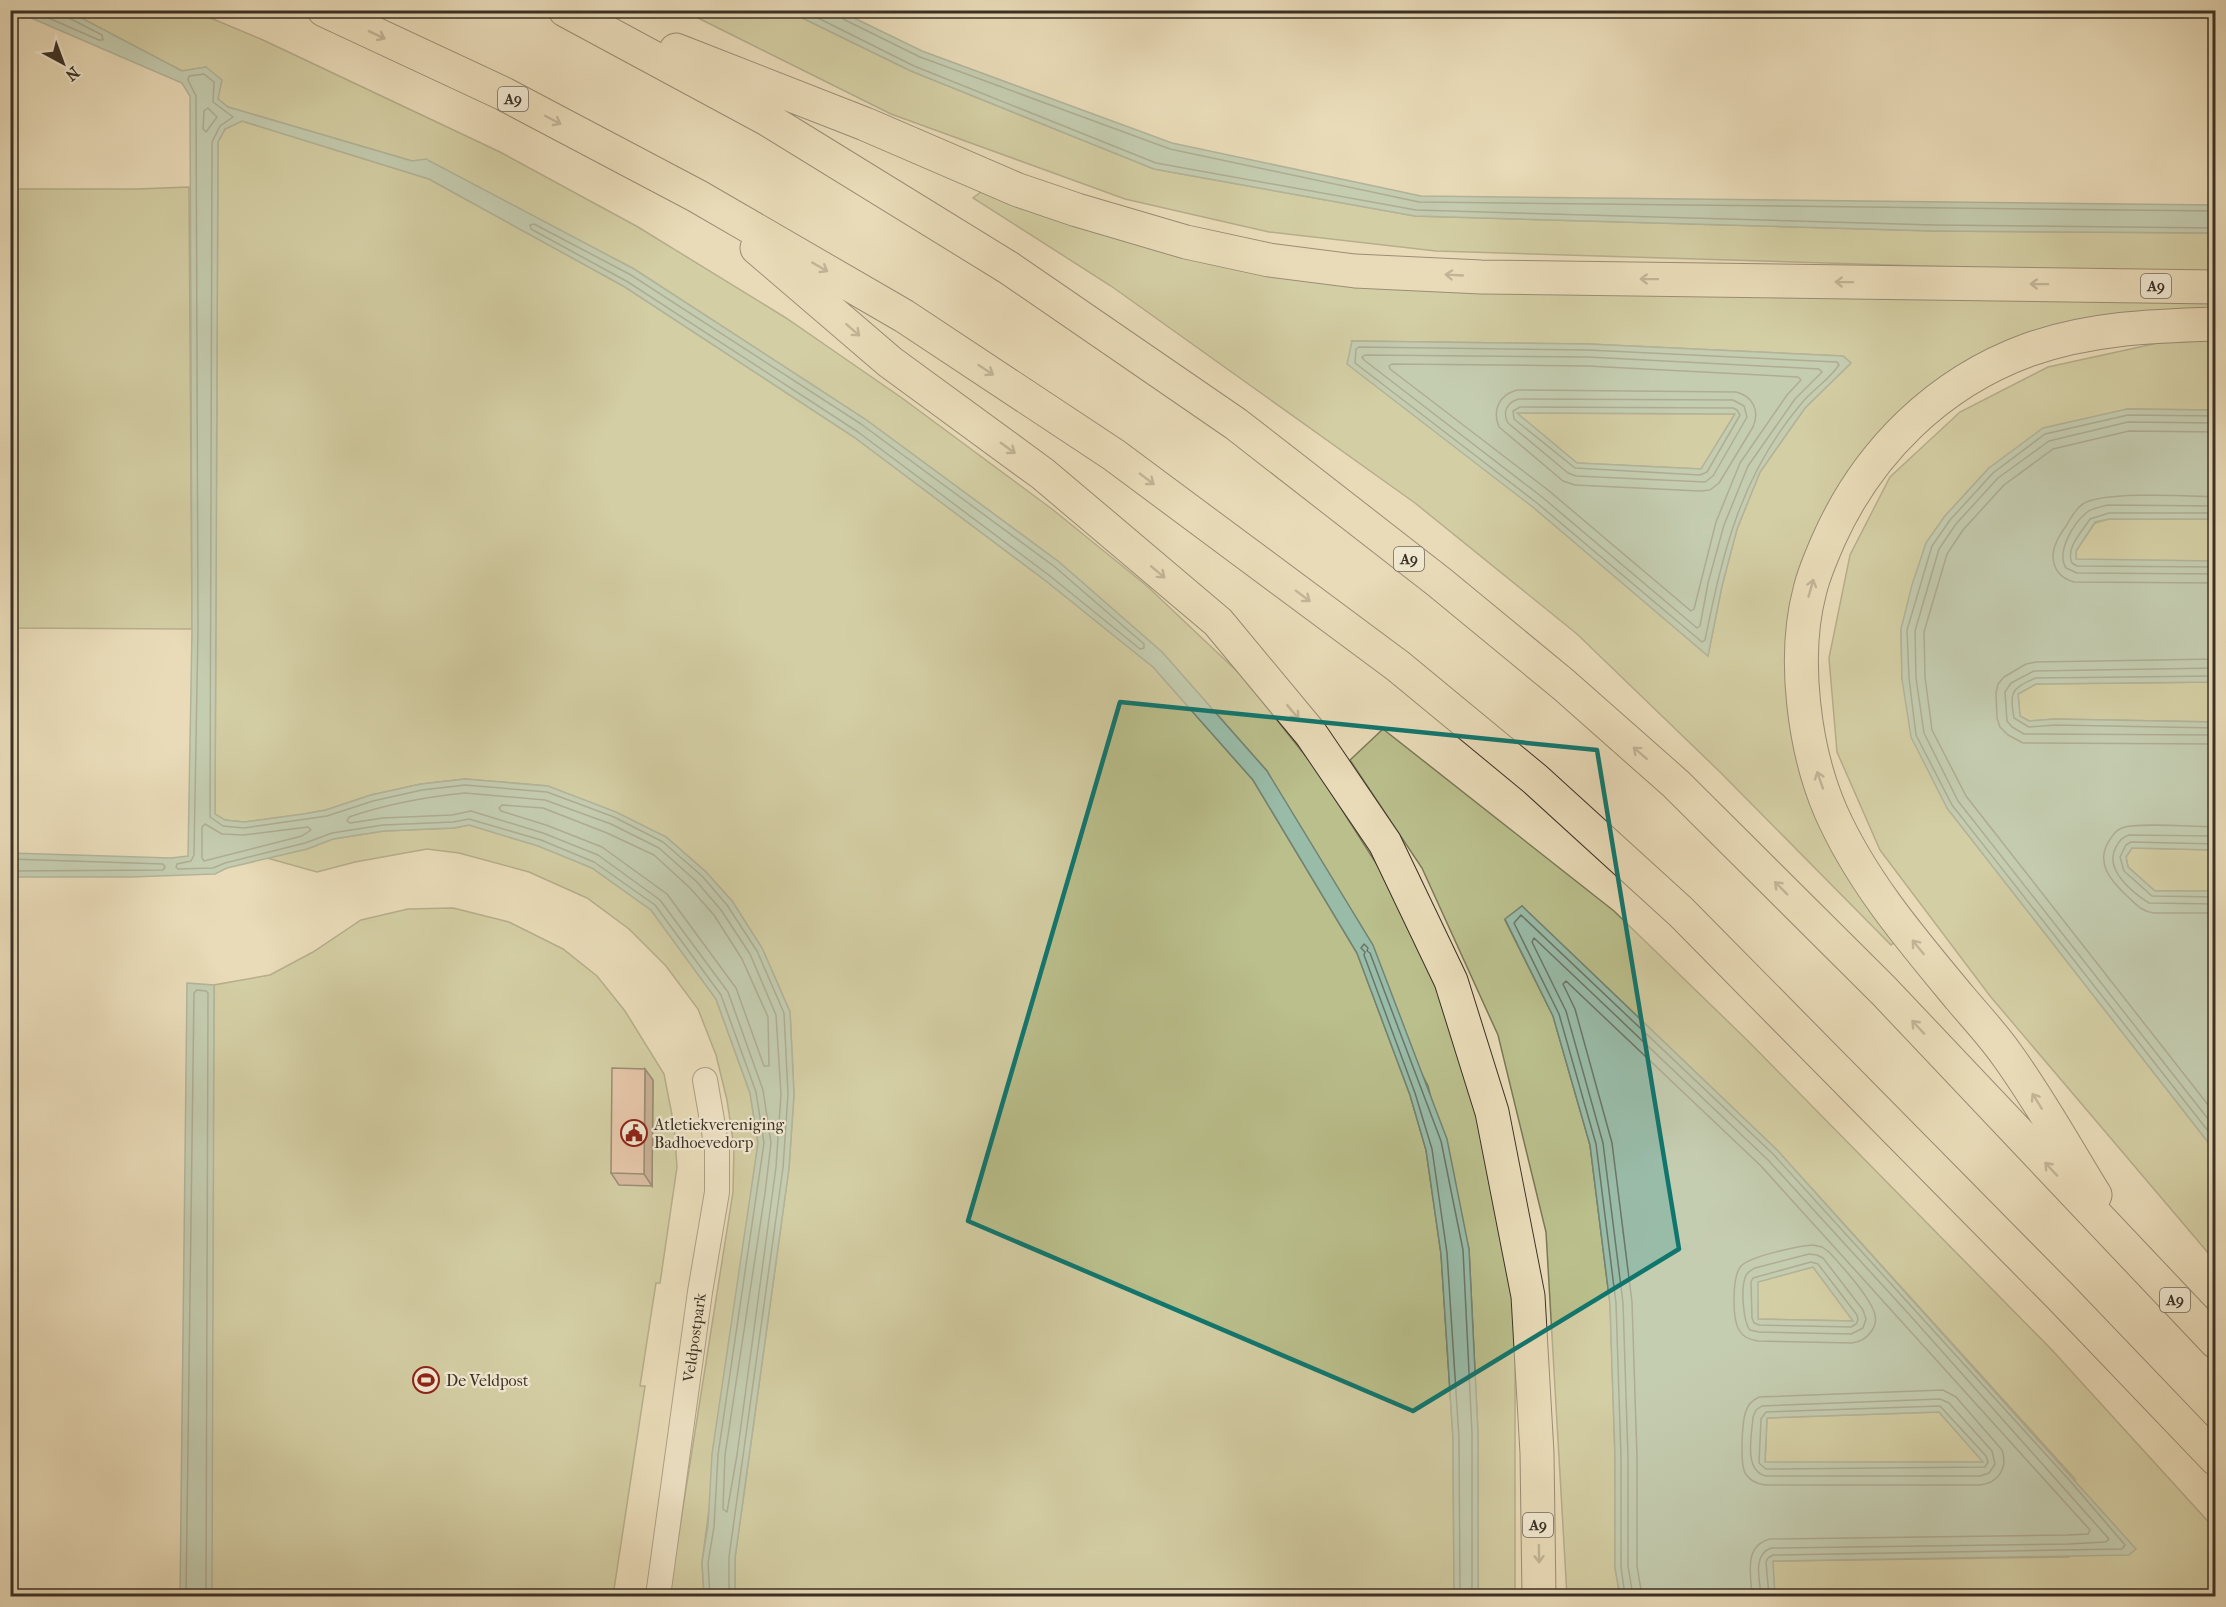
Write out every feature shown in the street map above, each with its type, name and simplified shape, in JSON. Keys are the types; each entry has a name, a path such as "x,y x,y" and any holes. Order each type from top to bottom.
{"highway":[{"name":"A9","path":"324,10 504,94 697,196 904,316 1114,455 1398,666 1526,771 1681,912 2060,1296 2216,1459"},
{"name":"A9","path":"565,10 767,119 1009,268 1236,424 1439,582 1564,685 1676,784 1884,991 2216,1342"},
{"name":"A9","path":"574,10 866,124 1018,190 1186,242 1269,260 1355,271 1481,277 2216,287"},
{"name":"A9","path":"697,196 891,362 1042,474 1218,622 1311,734 1385,843 1451,981 1492,1112 1528,1296 1537,1453 1539,1596"},
{"name":"A9","path":"2135,1257 2007,1054 1915,943 1865,875 1847,844 1831,812 1807,737 1803,698 1804,626 1809,590 1823,552 1856,489 1876,458 1903,428 1959,385 1987,368 2028,350 2079,336 2139,326 2216,324"}],"street":[{"name":"Veldpostpark","path":"658,1596 700,1292 717,1192 717,1149 705,1080"}],"highlighted area":[{"path":"1120,702 1597,750 1679,1249 1413,1411 968,1221"}],"shaded area":[{"path":"68,11 194,11 263,40 500,152 638,227 786,318 902,398 1052,509 1147,586 1242,676 1316,769 1390,885 1448,1006 1482,1108 1515,1293 1515,1596 1478,1596 1478,1433 1469,1249 1428,1086 1267,771 1162,652 1059,562 865,419 634,269 426,160 412,161 228,107 218,99 206,67 182,71"},
{"path":"684,11 788,11 911,71 1154,169 1415,216 1934,231 2215,233 2215,275 1436,251 1269,232 1125,199 891,114"},
{"path":"242,121 429,179 625,287 854,437 1046,581 1153,667 1253,780 1357,953 1410,1095 1426,1150 1441,1254 1453,1438 1454,1596 738,1596 735,1587 735,1558 789,1168 794,1094 790,1012 762,948 732,901 706,872 666,837 548,786 465,779 421,784 304,814 244,822 224,820 215,814 218,142 225,129"},
{"path":"189,187 192,629 11,628 10,189"},
{"path":"981,192 1132,242 1267,268 2215,296 2215,318 2056,330 1874,445 1792,678 1901,938 1891,945 1720,772 1577,634 1415,503 1111,286 973,198","holes":["1352,341 1588,344 1843,356 1851,363 1805,408 1760,472 1737,529 1722,586 1708,655 1534,508"]},
{"path":"2215,340 2215,410 2127,409 1989,468 1945,516 1926,543 1901,629 1902,679 1947,808 2215,1151 2215,1261 1990,996 1880,850 1837,752 1829,658 1850,555 1890,477 1960,412 2048,367 2158,343"},
{"path":"1516,413 1735,414 1702,469 1577,463"},
{"path":"2109,519 2215,519 2215,561 2076,560 2076,551 2095,523"},
{"path":"2215,682 2215,722 2055,719 2029,721 2020,716 2018,694 2036,684"},
{"path":"1383,729 1614,911 1747,1040 2052,1350 2215,1529 2215,1596 1775,1596 1772,1561 2069,1557 2075,1479 1777,1150 1522,906 1505,920 1553,1016 1590,1145 1610,1304 1615,1457 1615,1568 1620,1596 1567,1596 1546,1232 1498,1035 1422,868 1350,760"},
{"path":"469,825 539,846 592,868 651,910 716,999 750,1093 758,1143 702,1562 704,1596 669,1596 733,1192 734,1147 727,1100 716,1055 698,1009 666,966 629,929 587,898 529,872 459,853 427,849 355,862 317,872 267,858 307,849 333,839 384,831 454,828"},
{"path":"2132,848 2215,850 2215,891 2155,891 2128,867 2126,857"},
{"name":"De Veldpost","path":"453,908 509,922 563,949 597,976 625,1011 664,1074 674,1125 677,1167 660,1283 656,1283 640,1386 645,1386 613,1596 211,1596 214,985 270,975 313,952 361,920 408,909"},
{"path":"1813,1267 1854,1321 1758,1319 1757,1282"},
{"path":"1939,1412 1984,1462 1765,1463 1767,1418"}],"water":[{"path":"15,11 68,11 182,71 206,67 222,80 218,99 228,107 412,161 426,159 634,269 865,419 1059,562 1162,652 1267,771 1373,945 1447,1139 1469,1249 1478,1433 1478,1596 1454,1596 1453,1438 1441,1254 1426,1150 1410,1095 1357,953 1253,780 1153,667 1046,581 854,437 625,287 429,179 242,121 225,129 218,142 215,814 225,820 244,822 304,814 421,784 465,779 548,786 616,812 666,837 706,872 732,901 762,948 790,1012 794,1094 789,1168 735,1558 735,1587 738,1596 704,1596 702,1562 708,1526 712,1454 758,1143 750,1093 716,999 651,910 592,868 538,846 469,825 454,828 384,831 333,839 307,849 227,868 215,874 11,877 11,853 171,858 188,856 192,629 190,96 182,83"},
{"path":"788,11 840,11 922,51 1172,143 1421,196 2215,205 2215,233 1934,231 1415,216 1154,169 911,71"},
{"path":"1352,341 1588,344 1843,356 1851,363 1805,408 1760,472 1737,529 1722,586 1708,656 1534,508 1347,364","holes":["1517,413 1735,414 1701,469 1577,463"]},
{"path":"2127,409 2215,410 2215,519 2109,519 2095,522 2076,551 2076,559 2215,561 2215,682 2036,684 2018,694 2020,716 2029,721 2055,719 2215,722 2215,850 2132,848 2126,857 2128,867 2155,891 2215,891 2215,1151 1947,808 1911,737 1902,679 1901,629 1912,585 1926,543 1945,516 1989,468 2043,428"},
{"path":"1522,906 1777,1150 2136,1549 2129,1555 1773,1561 1775,1596 1620,1596 1615,1568 1615,1457 1610,1304 1590,1145 1553,1016 1505,919","holes":["1813,1267 1853,1321 1758,1319 1758,1282","1939,1412 1983,1462 1765,1462 1767,1418"]},
{"path":"187,983 214,985 212,1596 180,1596"}],"building":[{"path":"612,1068 645,1069 644,1174 611,1173"}],"place":[{"name":"Atletiekvereniging Badhoevedorp","path":"634,1133"},
{"name":"De Veldpost","path":"426,1380"}]}
